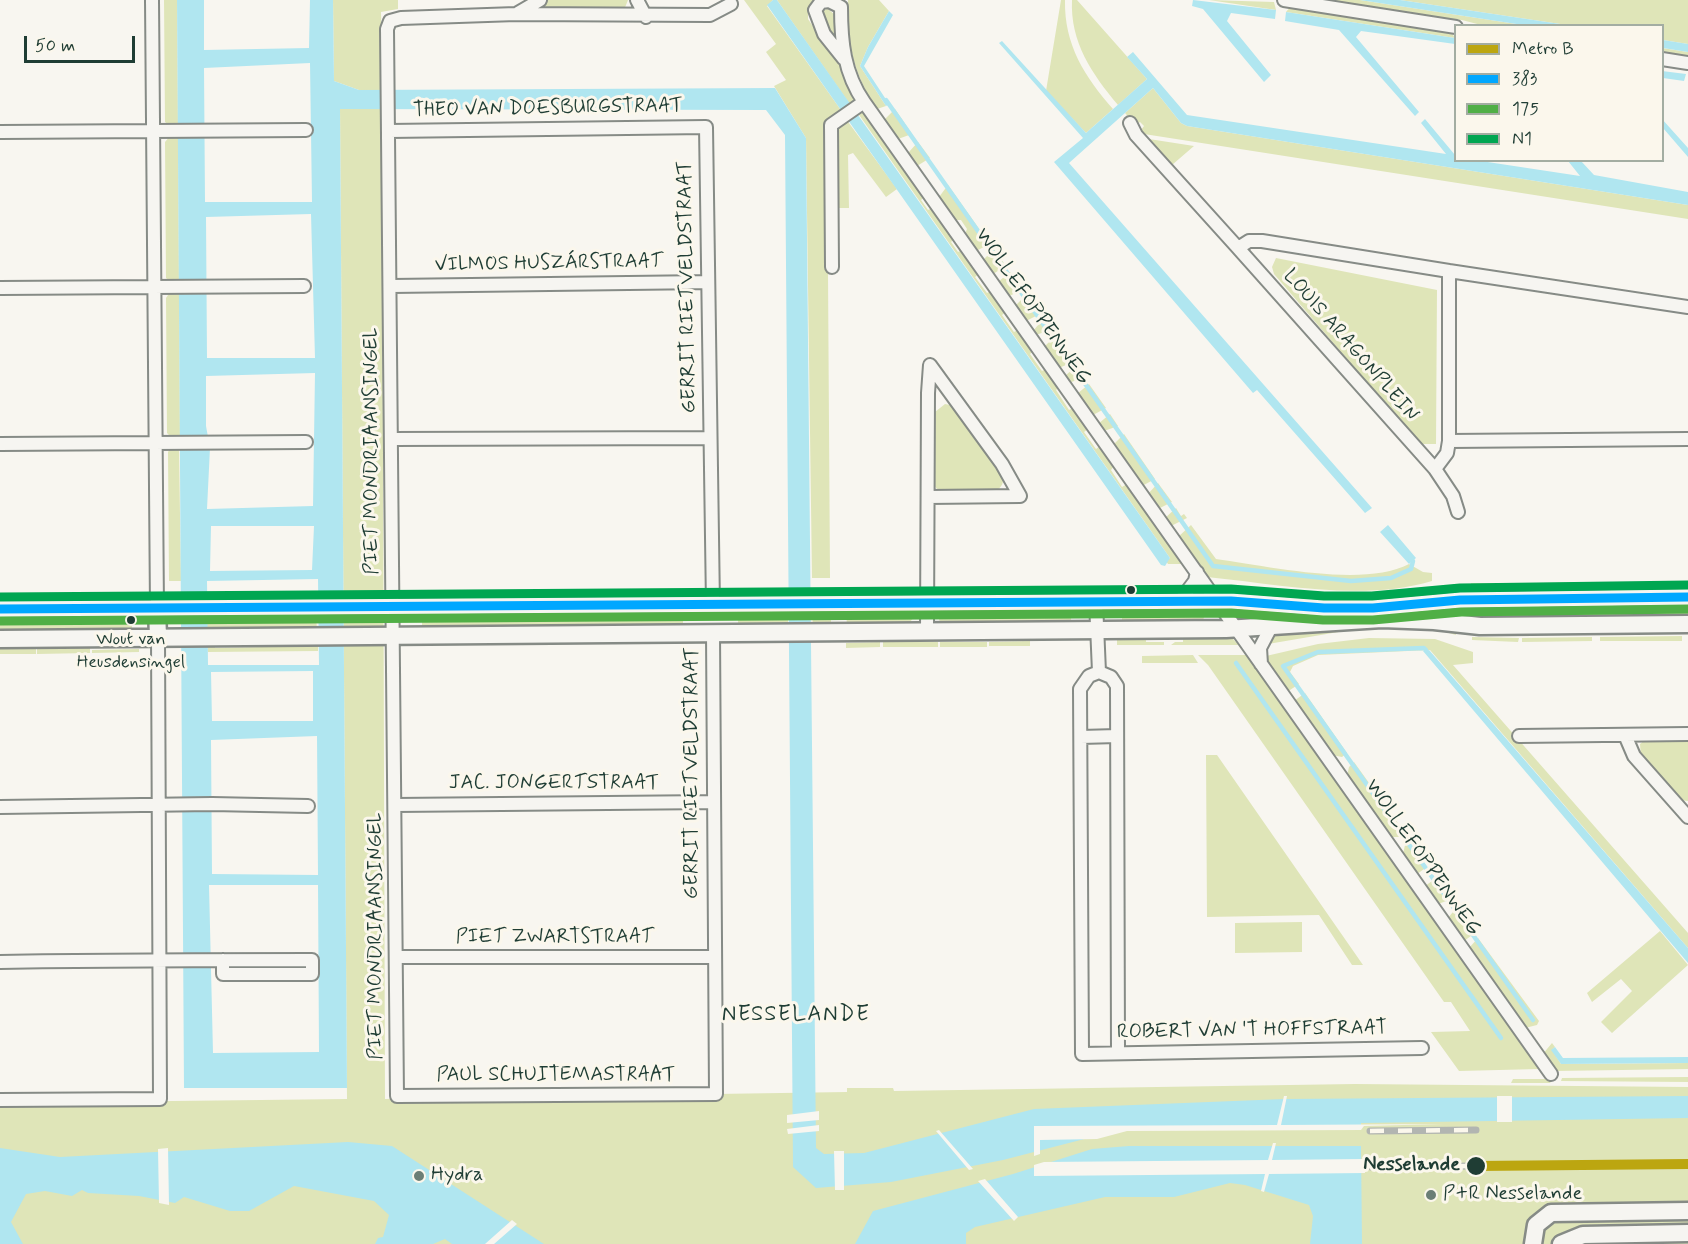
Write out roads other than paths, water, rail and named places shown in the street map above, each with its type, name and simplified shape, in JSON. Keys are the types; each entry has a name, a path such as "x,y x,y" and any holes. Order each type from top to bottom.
{"street":[{"path":"0,1100 160,1099 152,0"},
{"path":"516,14 540,0"},
{"path":"637,0 646,16"},
{"path":"1284,0 1454,27"},
{"path":"516,14 710,15 731,4"},
{"name":"PIET MONDRIAANSINGEL","path":"397,1096 392,286 387,36 390,21 401,18 516,14"},
{"name":"WOLLEFOPPENWEG","path":"844,59 859,105 1197,572 1551,1074"},
{"path":"1664,59 1688,63"},
{"path":"832,267 831,125 859,105"},
{"name":"LOUIS ARAGONPLEIN","path":"1130,123 1136,135 1435,469 1453,496 1458,512"},
{"name":"THEO VAN DOESBURGSTRAAT","path":"389,131 706,127"},
{"name":"GERRIT RIETVELDSTRAAT","path":"706,127 713,605 716,1094"},
{"path":"0,132 306,130"},
{"name":"LOUIS ARAGONPLEIN","path":"1238,248 1249,241 1262,240 1449,271 1449,441 1447,453 1435,469"},
{"path":"1449,271 1688,308"},
{"name":"VILMOS HUSZÁRSTRAAT","path":"392,286 707,282"},
{"path":"0,288 304,286"},
{"path":"927,630 928,393 930,365 1002,464 1020,496 928,497"},
{"path":"392,439 710,438"},
{"path":"1449,441 1688,439"},
{"path":"0,444 306,442"},
{"path":"1179,602 1195,581 1197,572"},
{"path":"0,609 1217,601 1373,608 1460,600 1688,597"},
{"path":"1096,602 1099,672"},
{"path":"0,639 317,636 393,638 785,631 1236,629 1382,619 1480,626 1688,624"},
{"path":"1262,665 1260,648 1272,627"},
{"path":"1117,736 1082,737 1080,689 1089,676 1099,672 1111,677 1117,686 1118,1053"},
{"path":"1519,736 1688,734"},
{"path":"1625,735 1634,756 1688,817"},
{"name":"ROBERT VAN 'T HOFFSTRAAT","path":"1082,737 1082,1054 1422,1048"},
{"name":"JAC. JONGERTSTRAAT","path":"396,805 713,802"},
{"path":"0,807 172,804 308,806"},
{"name":"PIET ZWARTSTRAAT","path":"396,957 715,957"},
{"path":"0,962 174,960 223,960 312,960 312,974 223,974 223,960"},
{"name":"PAUL SCHUITEMASTRAAT","path":"397,1096 716,1094"},
{"path":"1533,1244 1534,1230 1539,1221 1546,1215 1556,1212 1688,1211"},
{"path":"1562,1243 1583,1234 1688,1233"}],"water":[{"path":"177,0 204,0 204,50 309,48 310,0 333,0 334,81 359,90 775,88 806,138 816,1148 824,1154 864,1153 1034,1109 1284,1099 1688,1096 1688,1118 1361,1123 1361,1127 1127,1128 1003,1160 891,1182 816,1188 793,1167 785,135 766,110 340,109 347,1088 184,1088","holes":["310,63 312,202 205,202 204,68","311,214 315,358 207,358 206,217","315,373 313,506 207,509 210,448 206,426 206,376","211,526 314,526 312,570 210,571","318,579 319,665 208,665 207,581","313,671 313,721 212,721 211,672","317,736 318,875 212,874 211,740","209,885 318,885 319,1052 213,1053"]},
{"path":"777,0 1170,558 1165,566 1161,565 767,5"},
{"path":"1193,0 1276,10 1275,19 1231,13 1227,21 1271,75 1264,82 1203,9 1192,6"},
{"path":"1360,0 1400,0 1560,24 1516,24"},
{"path":"889,11 893,15 864,66 889,104 886,106 860,66"},
{"path":"1286,12 1454,38 1454,44 1361,31 1356,37 1419,112 1415,116 1339,30 1285,21"},
{"path":"1664,40 1688,44 1688,52 1664,48"},
{"path":"1002,41 1086,133 1147,79 1127,57 1133,52 1187,115 1446,154 1421,123 1425,119 1454,154 1454,162 1488,162 1580,176 1569,162 1582,162 1594,175 1688,192 1688,205 1187,126 1181,123 1153,88 1069,163 1372,508 1365,513 1257,390 1253,393 1054,162 1083,138 999,43"},
{"path":"1664,71 1686,74 1684,81 1664,78"},
{"path":"1664,121 1688,148 1688,157 1664,129"},
{"path":"1388,525 1416,558 1409,564 1380,532"},
{"path":"1429,650 1688,948 1688,963 1423,651"},
{"path":"1555,1047 1563,1058 1688,1057 1688,1063 1561,1064 1551,1050"},
{"path":"348,1142 392,1146 544,1244 452,1244 445,1239 433,1244 375,1244 378,1238 383,1237 389,1215 374,1201 294,1186 249,1211 230,1211 184,1197 175,1203 139,1196 88,1193 82,1190 72,1196 45,1191 26,1194 11,1222 23,1244 0,1244 0,1148 60,1157"},
{"path":"1129,1146 1361,1146 1362,1244 1310,1244 1313,1216 1309,1205 1245,1185 1230,1183 1174,1197 1105,1197 975,1227 966,1233 966,1244 855,1244 873,1211 1013,1174 1092,1149"}],"waterway":[{"path":"886,100 1213,566 1351,581 1391,578 1411,569 1413,561 1410,557"},
{"path":"1426,650 1424,648 1318,652 1283,666 1533,1020"},
{"path":"1236,663 1501,1038"}],"railway":[{"path":"1370,1131 1476,1130"},
{"path":"1371,1167 1476,1166"}],"metro line":[{"name":"B","path":"1476,1166 1688,1164"}],"place":[{"name":"Wout van Heusdensingel","path":"131,620"},
{"name":"Nesselande","path":"1476,1166"},
{"name":"Hydra","path":"419,1176"},
{"name":"P+R Nesselande","path":"1431,1195"}],"district":[{"name":"NESSELANDE","path":"796,1015"}]}
